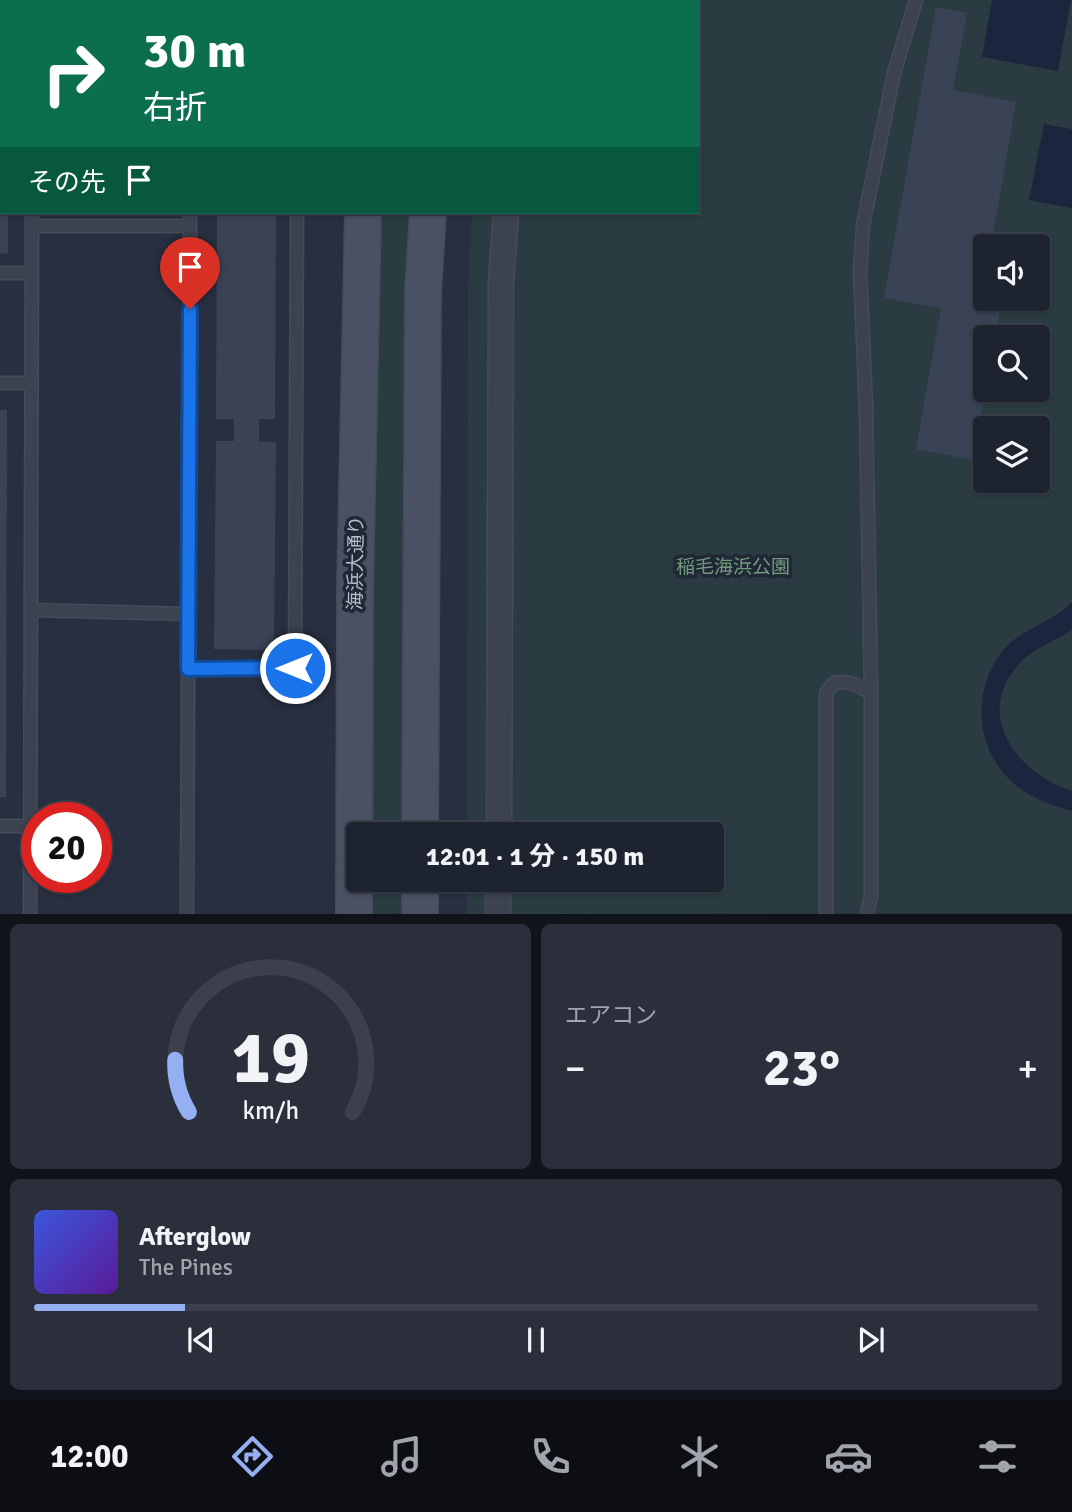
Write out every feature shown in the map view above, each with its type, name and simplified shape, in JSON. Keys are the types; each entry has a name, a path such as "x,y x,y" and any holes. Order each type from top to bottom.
{"street":[{"name":"海浜大通り","path":"354,914 355,588 363,214"},
{"path":"420,822 423,291 428,214"},
{"path":"499,822 500,284 506,214"},
{"path":"420,892 420,914"},
{"path":"498,892 498,914"}],"lane":[{"path":"867,914 871,896 871,694 866,406 860,272 863,225 894,73 916,0"},
{"path":"30,802 32,214"},
{"path":"187,914 190,214"},
{"path":"188,669 295,668 296,214"},
{"path":"32,226 190,226"},
{"path":"0,273 32,273"},
{"path":"0,383 32,383"},
{"path":"31,610 189,614"},
{"path":"825,914 826,693 834,683 845,681 859,685 871,694"},
{"path":"0,826 21,826"},
{"path":"30,893 30,914"}],"green space":[{"name":"稲毛海浜公園","path":"700,0 1072,0 1072,913 467,914 467,892 724,892 724,822 467,822 468,287 472,214 700,214"},
{"path":"377,214 412,214 408,822 370,822 371,314"},
{"path":"370,892 407,892 407,913 370,914"}],"water":[{"path":"992,0 1071,0 1058,71 982,57"},
{"path":"1044,124 1072,129 1072,208 1029,200"},
{"path":"1072,602 1072,630 1025,658 1009,678 1001,698 1000,717 1006,736 1017,754 1051,782 1072,791 1072,811 1030,795 1003,773 992,757 985,739 982,701 986,682 1005,648 1021,635 1057,615"}],"building":[{"path":"936,7 967,13 953,90 1016,102 993,234 973,234 973,311 1000,311 997,325 973,325 973,402 984,402 981,416 973,416 973,460 916,449 941,308 884,298"},
{"path":"0,214 8,214 8,254 0,253"},
{"path":"217,214 276,214 275,419 259,419 259,442 276,442 274,650 214,649 216,441 234,441 234,419 216,419"},
{"path":"0,410 7,410 6,797 0,797"}],"route":[{"path":"190,309 188,669 295,668"}]}
